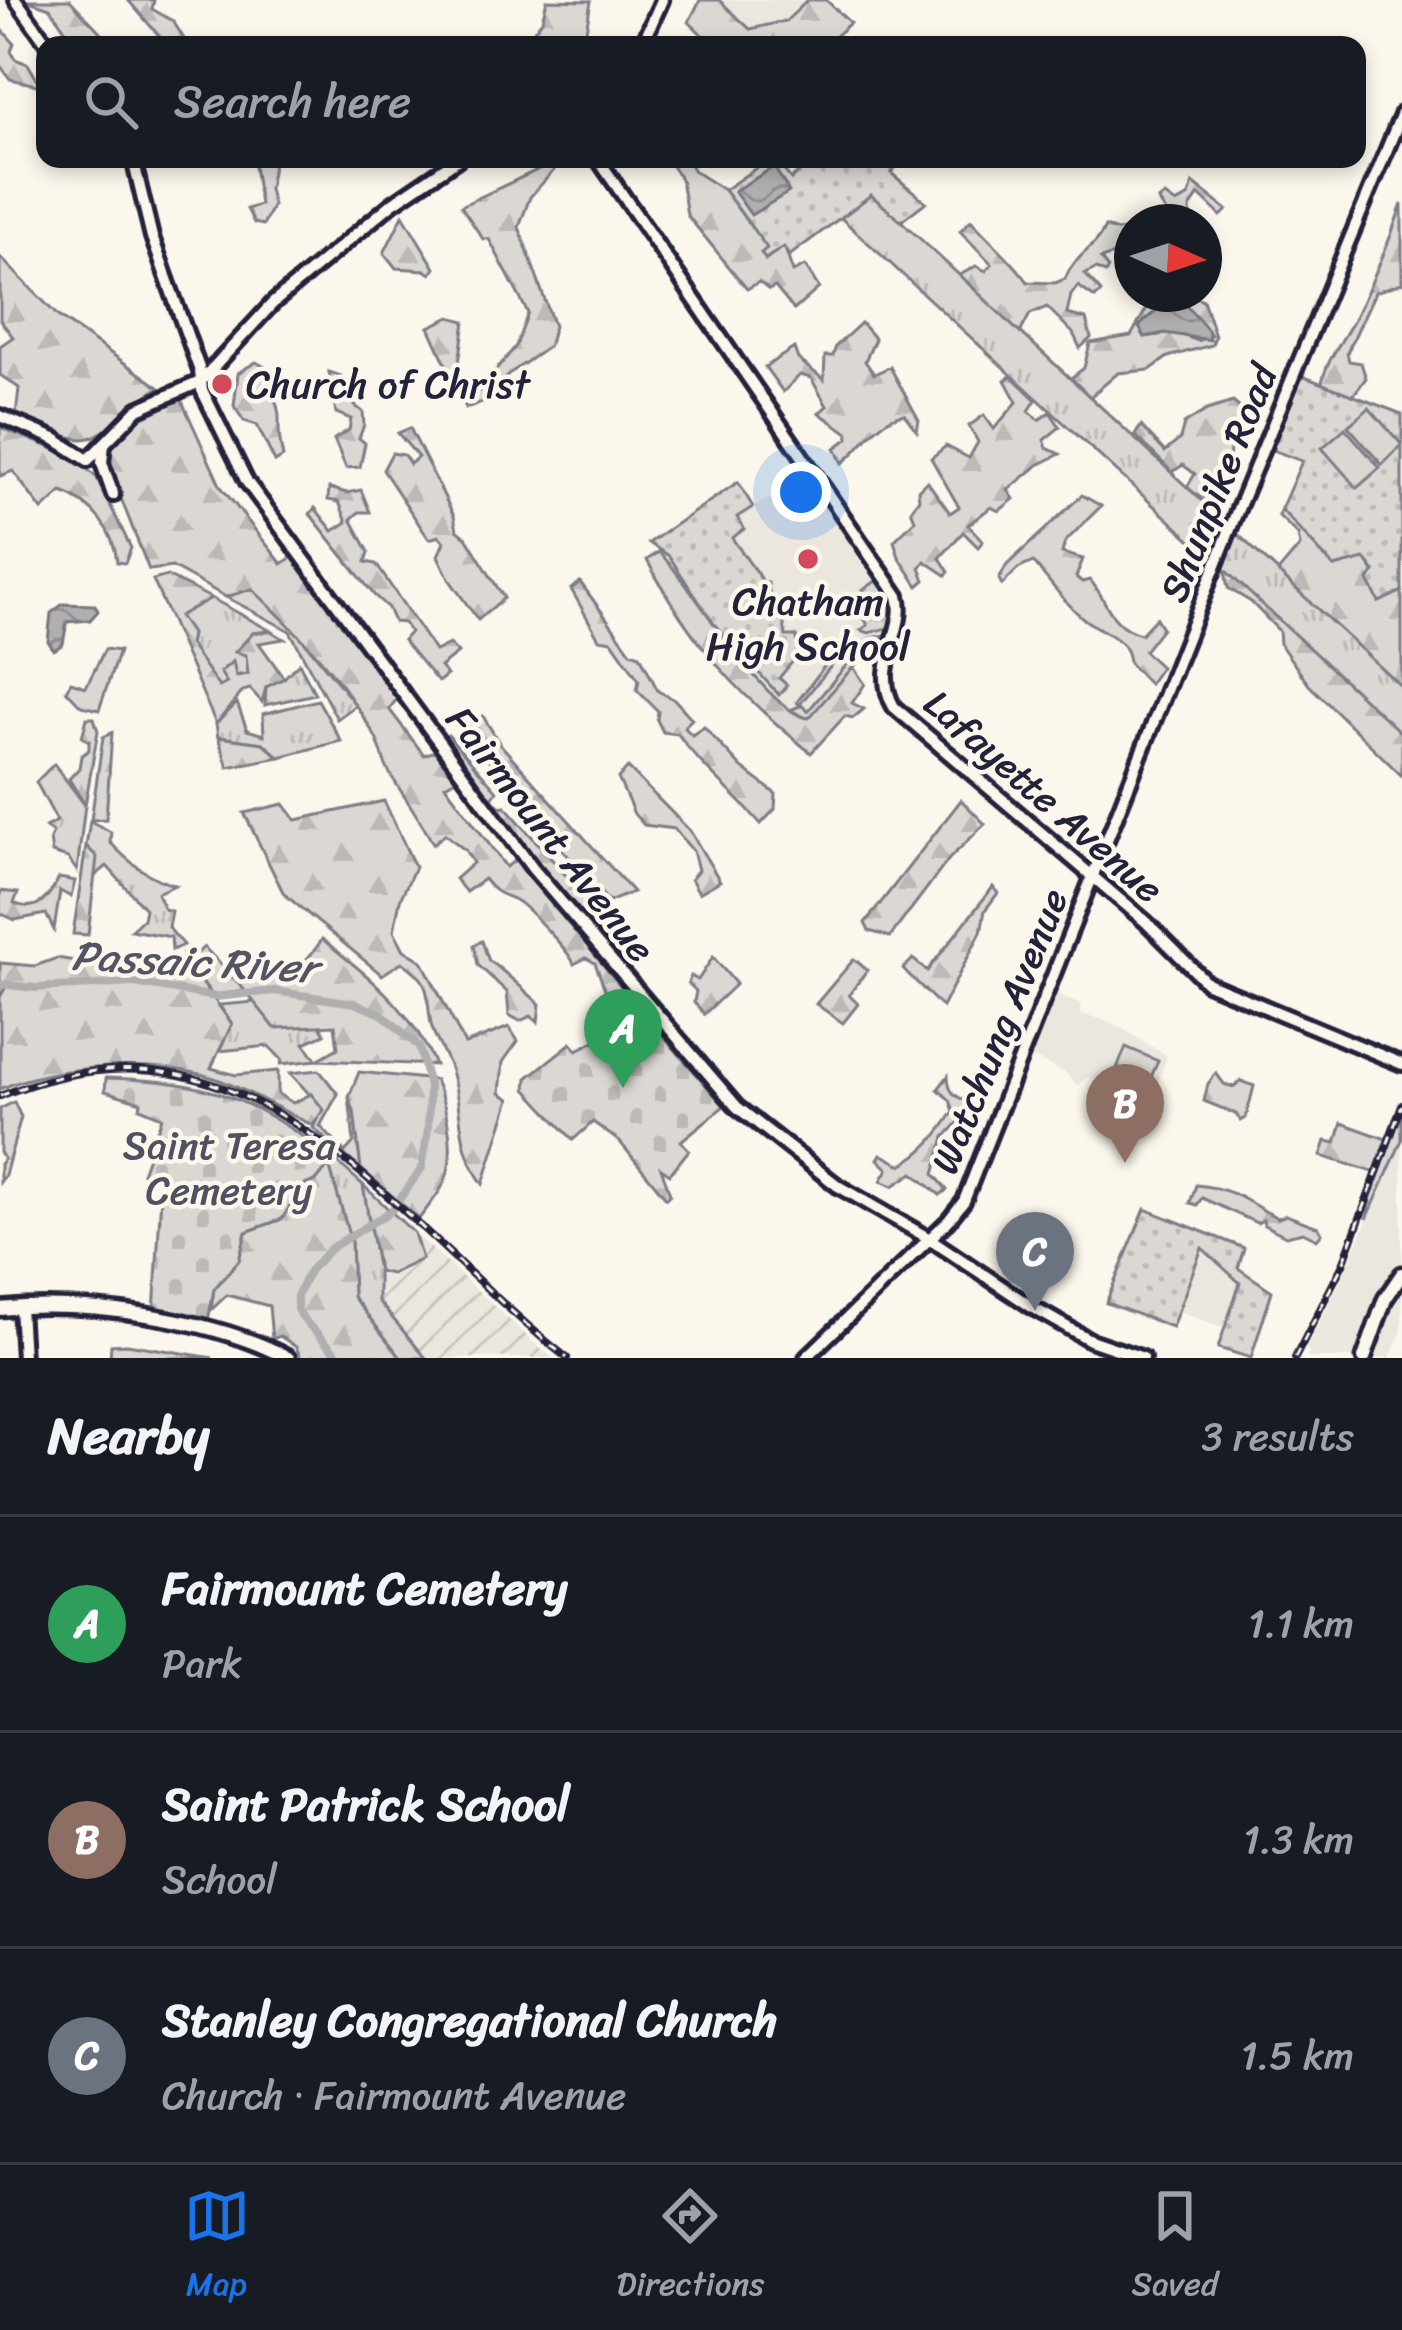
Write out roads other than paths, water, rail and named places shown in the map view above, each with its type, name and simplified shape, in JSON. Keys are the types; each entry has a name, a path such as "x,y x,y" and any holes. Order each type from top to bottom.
{"main road":[{"path":"16,0 42,36"},
{"path":"646,36 662,0"},
{"name":"Shunpike Road","path":"1093,876 1402,113"},
{"name":"Fairmount Avenue","path":"135,168 152,237 200,382 247,482 568,911 749,1119 838,1186 1080,1336 1143,1358"},
{"path":"0,416 56,439 88,460 148,403 200,382 273,304 393,202 444,168"},
{"name":"Lafayette Avenue","path":"604,168 899,599 901,613 887,656 890,702 1093,876 1207,983 1402,1064"},
{"path":"56,439 86,445 105,440"},
{"path":"105,440 101,459 113,495"},
{"name":"Watchung Avenue","path":"806,1358 964,1201 1093,876"},
{"path":"1364,1358 1385,1299 1402,1274"},
{"path":"20,1307 23,1358"},
{"path":"0,1309 202,1324 288,1358"}],"water":[{"path":"775,168 789,192 751,215 734,191"},
{"path":"1156,312 1192,312 1208,330 1210,340 1165,333 1145,337 1139,327"},
{"path":"63,604 95,605 98,611 90,620 67,622 63,644 54,650 48,641 51,613"}],"waterway":[{"name":"Passaic River","path":"0,984 35,988 135,983 216,997 274,991 354,1003 382,1014 419,1047 429,1086 422,1168 391,1211 331,1248 309,1271 297,1296 297,1309 305,1321 341,1358"},
{"path":"0,997 7,985"}],"railway":[{"path":"0,1096 90,1072 172,1074 246,1097 314,1137 378,1188 567,1358"},
{"path":"1295,1358 1343,1264 1402,1105"}],"place":[{"name":"Church of Christ","path":"222,384"},
{"name":"Chatham High School","path":"808,559"},
{"name":"Fairmount Cemetery","path":"623,1088"},
{"name":"Saint Patrick School","path":"1125,1163"},
{"name":"Stanley Congregational Church","path":"1035,1311"}],"park label":[{"name":"Saint Teresa Cemetery","path":"229,1168"}]}
